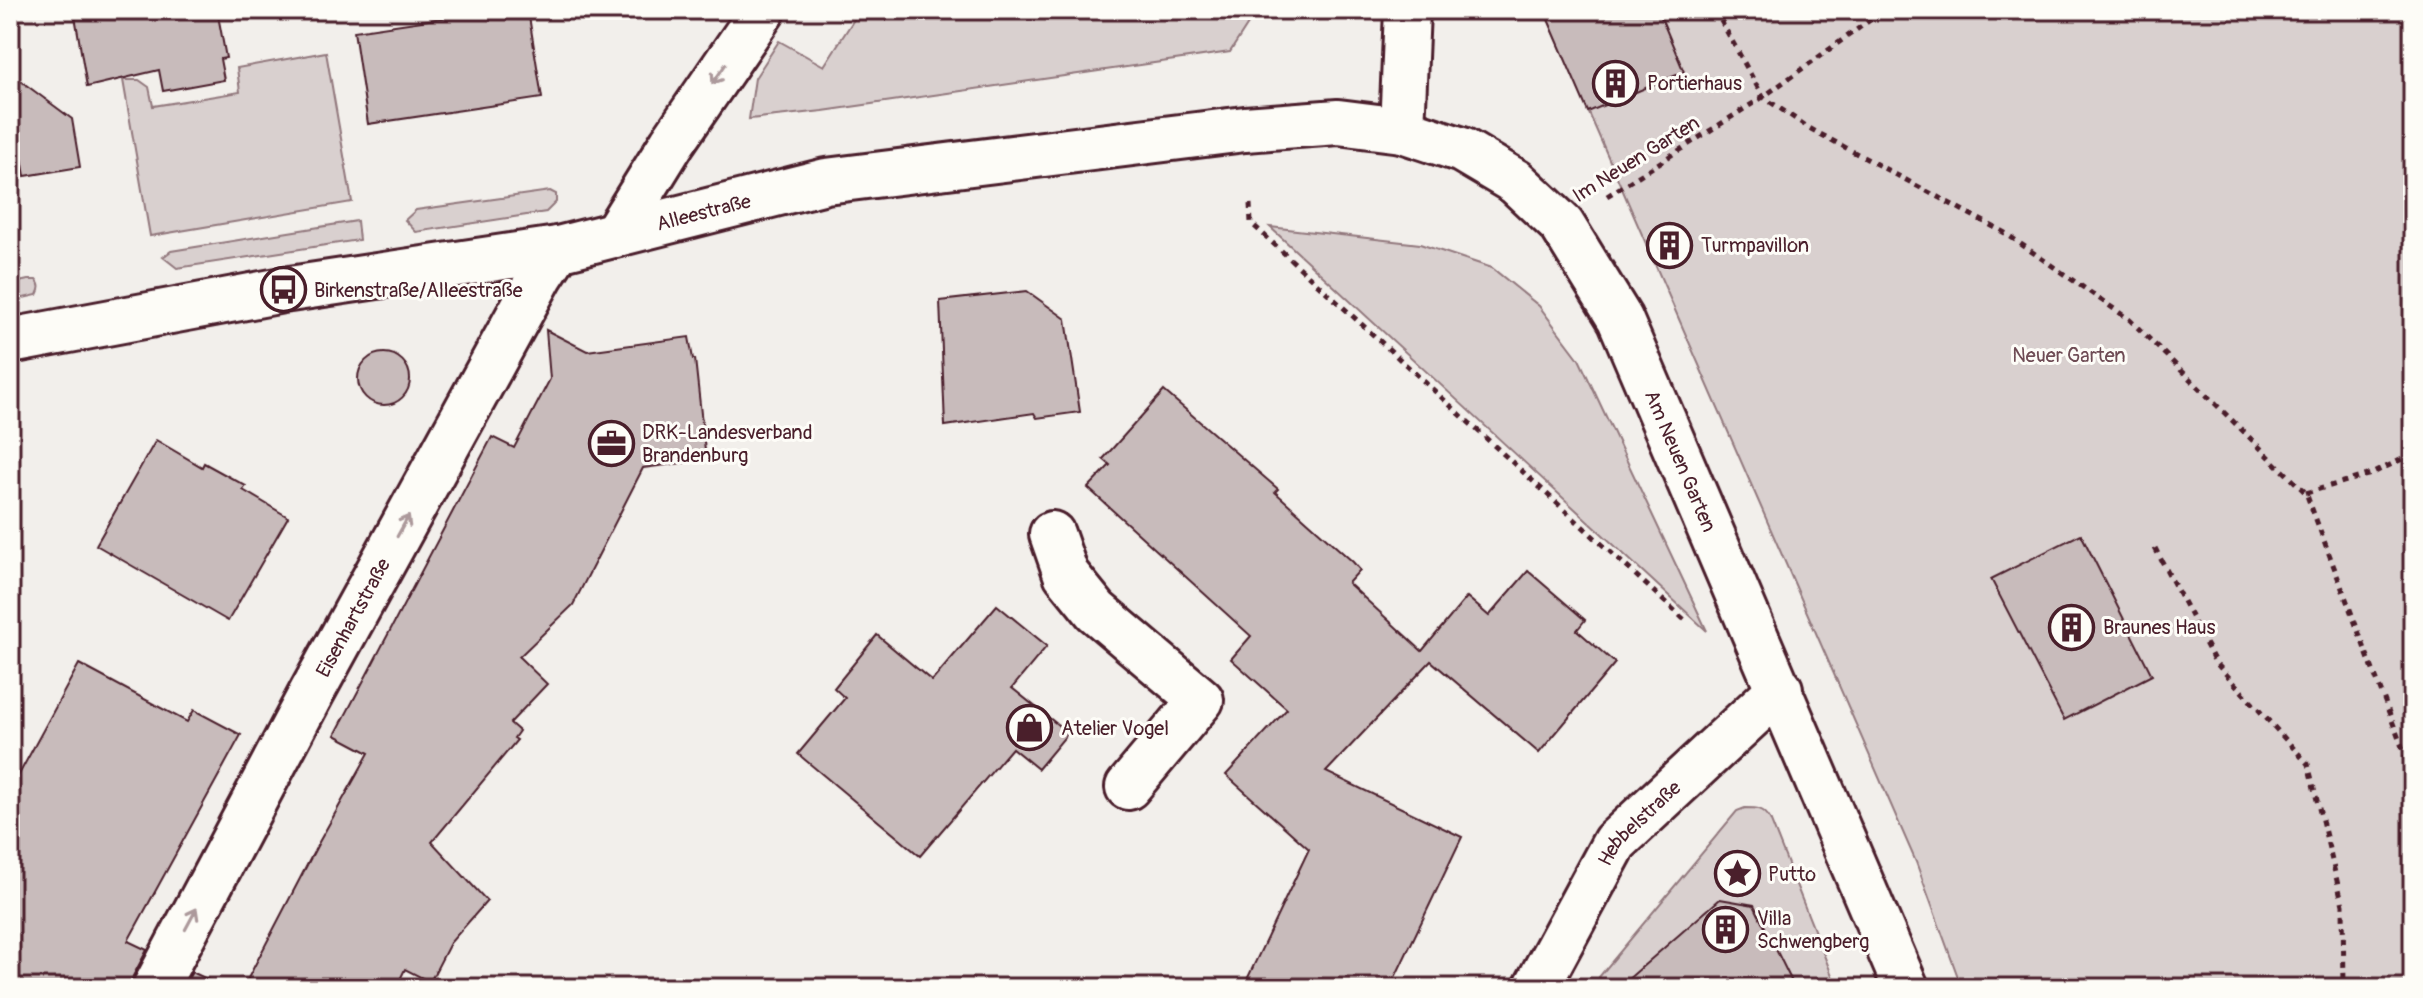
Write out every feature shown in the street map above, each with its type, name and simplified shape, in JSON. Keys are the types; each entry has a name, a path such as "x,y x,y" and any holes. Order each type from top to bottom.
{"street":[{"path":"615,235 672,143 763,10"},
{"path":"1402,130 1407,10"},
{"name":"Alleestraße","path":"10,341 283,290 558,249 826,181 966,161 1245,129 1338,122 1402,130"},
{"name":"Am Neuen Garten","path":"1402,130 1462,150 1516,182 1562,225 1620,319 1906,988"},
{"name":"Eisenhartstraße","path":"155,988 319,678 558,249"},
{"path":"1052,534 1066,574 1096,611 1201,700 1128,787"},
{"name":"Hebbelstraße","path":"1536,988 1615,842 1780,689"}],"path":[{"path":"1715,10 1763,97 1809,128 2005,233 2130,320 2306,493 2413,776"},
{"name":"Im Neuen Garten","path":"1562,225 1763,97 1884,10"},
{"path":"1250,204 1251,223 1691,625"},
{"path":"2306,493 2371,474 2413,454"},
{"path":"2155,548 2215,662 2308,764 2343,905 2344,988"}],"green space":[{"path":"860,10 1257,10 1230,52 749,119 755,78 779,41 824,66"},
{"name":"Neuer Garten","path":"1544,10 2413,10 2413,988 1962,988 1916,862"},
{"path":"326,52 352,202 150,236 123,80 139,80 149,87 153,106 240,92 237,68"},
{"path":"550,191 556,194 556,202 546,212 416,232 405,220 416,210"},
{"path":"357,221 359,240 177,268 163,257 171,251"},
{"path":"1270,227 1420,244 1492,268 1539,306 1579,359 1707,631"},
{"path":"36,280 39,284 37,295 10,301 10,284"},
{"path":"1760,809 1770,819 1837,988 1607,988 1599,977 1737,811"}],"building":[{"path":"74,10 217,10 226,58 220,59 224,80 163,91 159,70 87,87"},
{"path":"496,10 528,10 542,98 368,124 354,31"},
{"name":"Portierhaus","path":"1544,10 1658,10 1684,72 1588,112"},
{"path":"10,73 72,119 80,167 25,176"},
{"path":"1027,291 1066,319 1080,412 1037,418 1034,413 945,426 940,301"},
{"path":"546,330 587,351 689,337 695,359 706,460 643,468 573,605 519,657 547,684 510,723 519,731 514,738 517,740 432,842 487,901 450,943 430,982 405,969 396,988 243,988 369,753 335,735 492,437 514,448 550,379"},
{"path":"384,353 403,360 410,379 403,398 384,405 365,398 358,379 365,360"},
{"path":"1164,391 1278,489 1275,492 1353,562 1360,570 1348,583 1422,651 1467,597 1489,616 1528,571 1585,620 1577,630 1615,663 1539,753 1431,661 1326,772 1462,837 1390,988 1243,988 1309,849 1226,775 1287,709 1231,659 1251,636 1088,488 1110,465 1103,459"},
{"path":"156,440 202,467 204,463 246,486 243,490 288,517 228,621 96,545"},
{"name":"Braunes Haus","path":"2081,534 2152,675 2064,720 1991,579"},
{"path":"997,605 1047,646 1012,688 1068,733 1038,769 1012,748 920,856 798,754 845,698 834,688 877,635 932,681"},
{"path":"79,664 187,722 194,710 241,735 128,941 147,950 130,988 10,988 10,791"},
{"name":"Villa Schwengberg","path":"1720,899 1754,905 1795,988 1618,988"},
{"path":"192,972 226,988 183,988"}],"place":[{"name":"Portierhaus","path":"1616,83"},
{"name":"Turmpavillon","path":"1670,245"},
{"name":"Birkenstraße/Alleestraße","path":"283,290"},
{"name":"DRK-Landesverband Brandenburg","path":"611,443"},
{"name":"Braunes Haus","path":"2072,627"},
{"name":"Atelier Vogel","path":"1030,728"},
{"name":"Putto","path":"1737,874"},
{"name":"Villa Schwengberg","path":"1726,929"}]}
